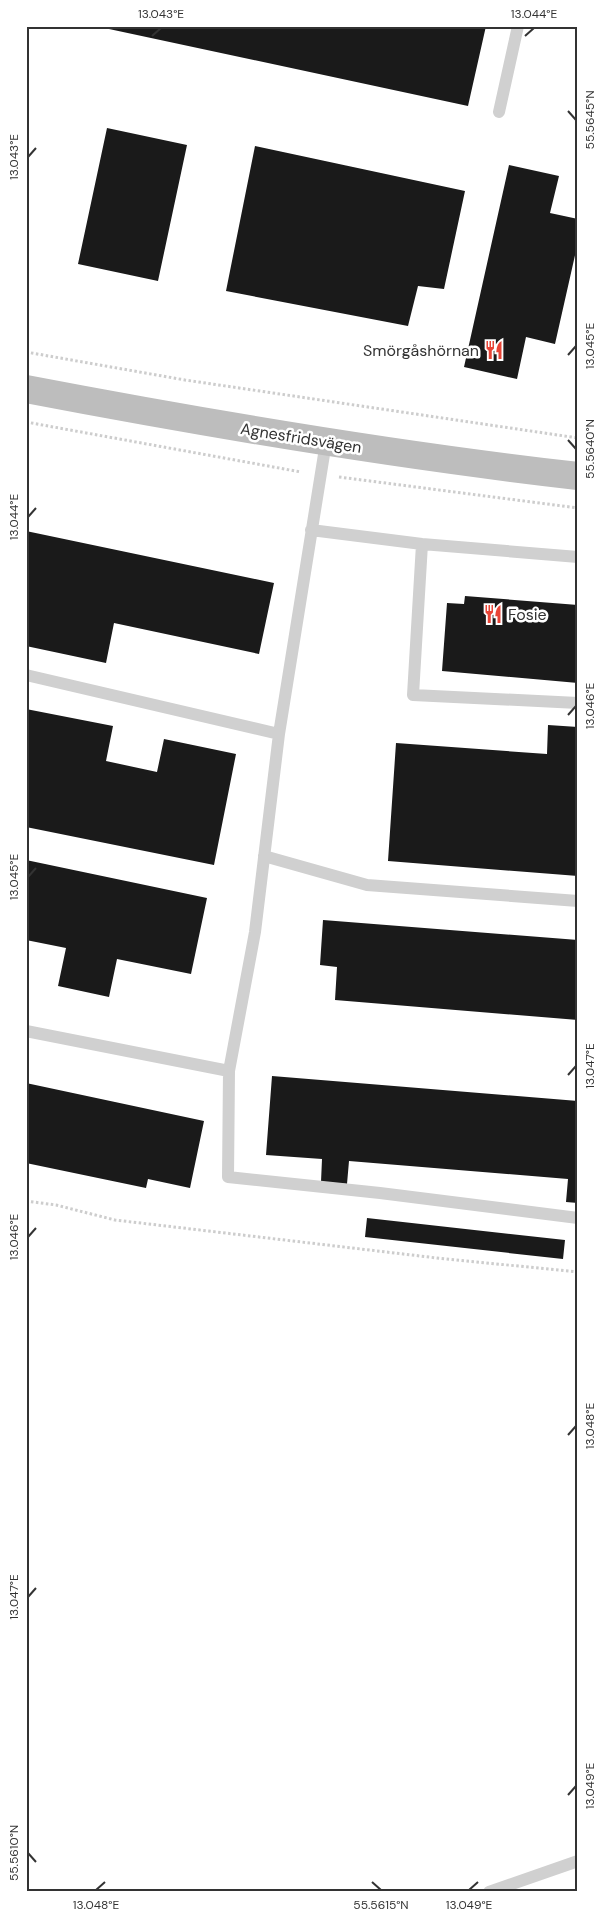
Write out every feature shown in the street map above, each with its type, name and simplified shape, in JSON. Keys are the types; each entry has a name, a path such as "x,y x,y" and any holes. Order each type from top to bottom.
{"main road":[{"name":"Agnesfridsvägen","path":"26,389 179,418 326,442 466,463 578,476"}],"lane":[{"path":"500,112 518,26"},
{"path":"326,442 279,734 255,932 229,1071 228,1178 380,1193 578,1218"},
{"path":"311,530 422,544 578,557"},
{"path":"422,544 412,694 578,703"},
{"path":"26,675 279,734"},
{"path":"264,856 367,885 578,901"},
{"path":"26,1030 229,1071"},
{"path":"489,1892 578,1861"}],"path":[{"path":"26,352 185,380 578,438"},
{"path":"26,1201 56,1205 115,1220 437,1258 578,1272"}],"building":[{"path":"95,26 486,26 468,106"},
{"path":"107,128 187,145 158,281 78,264"},
{"path":"255,146 465,191 444,289 418,286 408,326 226,291"},
{"path":"509,165 559,176 550,213 578,219 578,242 555,344 526,337 517,379 464,367"},
{"path":"26,531 274,583 259,654 114,623 106,663 26,646"},
{"path":"465,596 578,605 578,683 442,671 447,603 464,604"},
{"path":"26,709 113,726 106,761 157,772 164,739 236,754 214,865 26,827"},
{"path":"548,725 578,727 578,876 388,861 396,743 547,754"},
{"path":"26,860 207,898 191,974 117,959 109,997 58,986 66,948 26,940"},
{"path":"323,920 578,940 578,1020 335,1000 337,967 320,965"},
{"path":"272,1076 578,1101 578,1203 566,1202 568,1179 349,1161 347,1184 321,1182 322,1159 266,1155"},
{"path":"26,1083 204,1121 190,1188 148,1179 146,1188 26,1163"},
{"path":"367,1218 565,1240 563,1259 365,1237"}],"place":[{"name":"Smörgåshörnan","path":"494,350"},
{"name":"Fosie","path":"493,614"}]}
